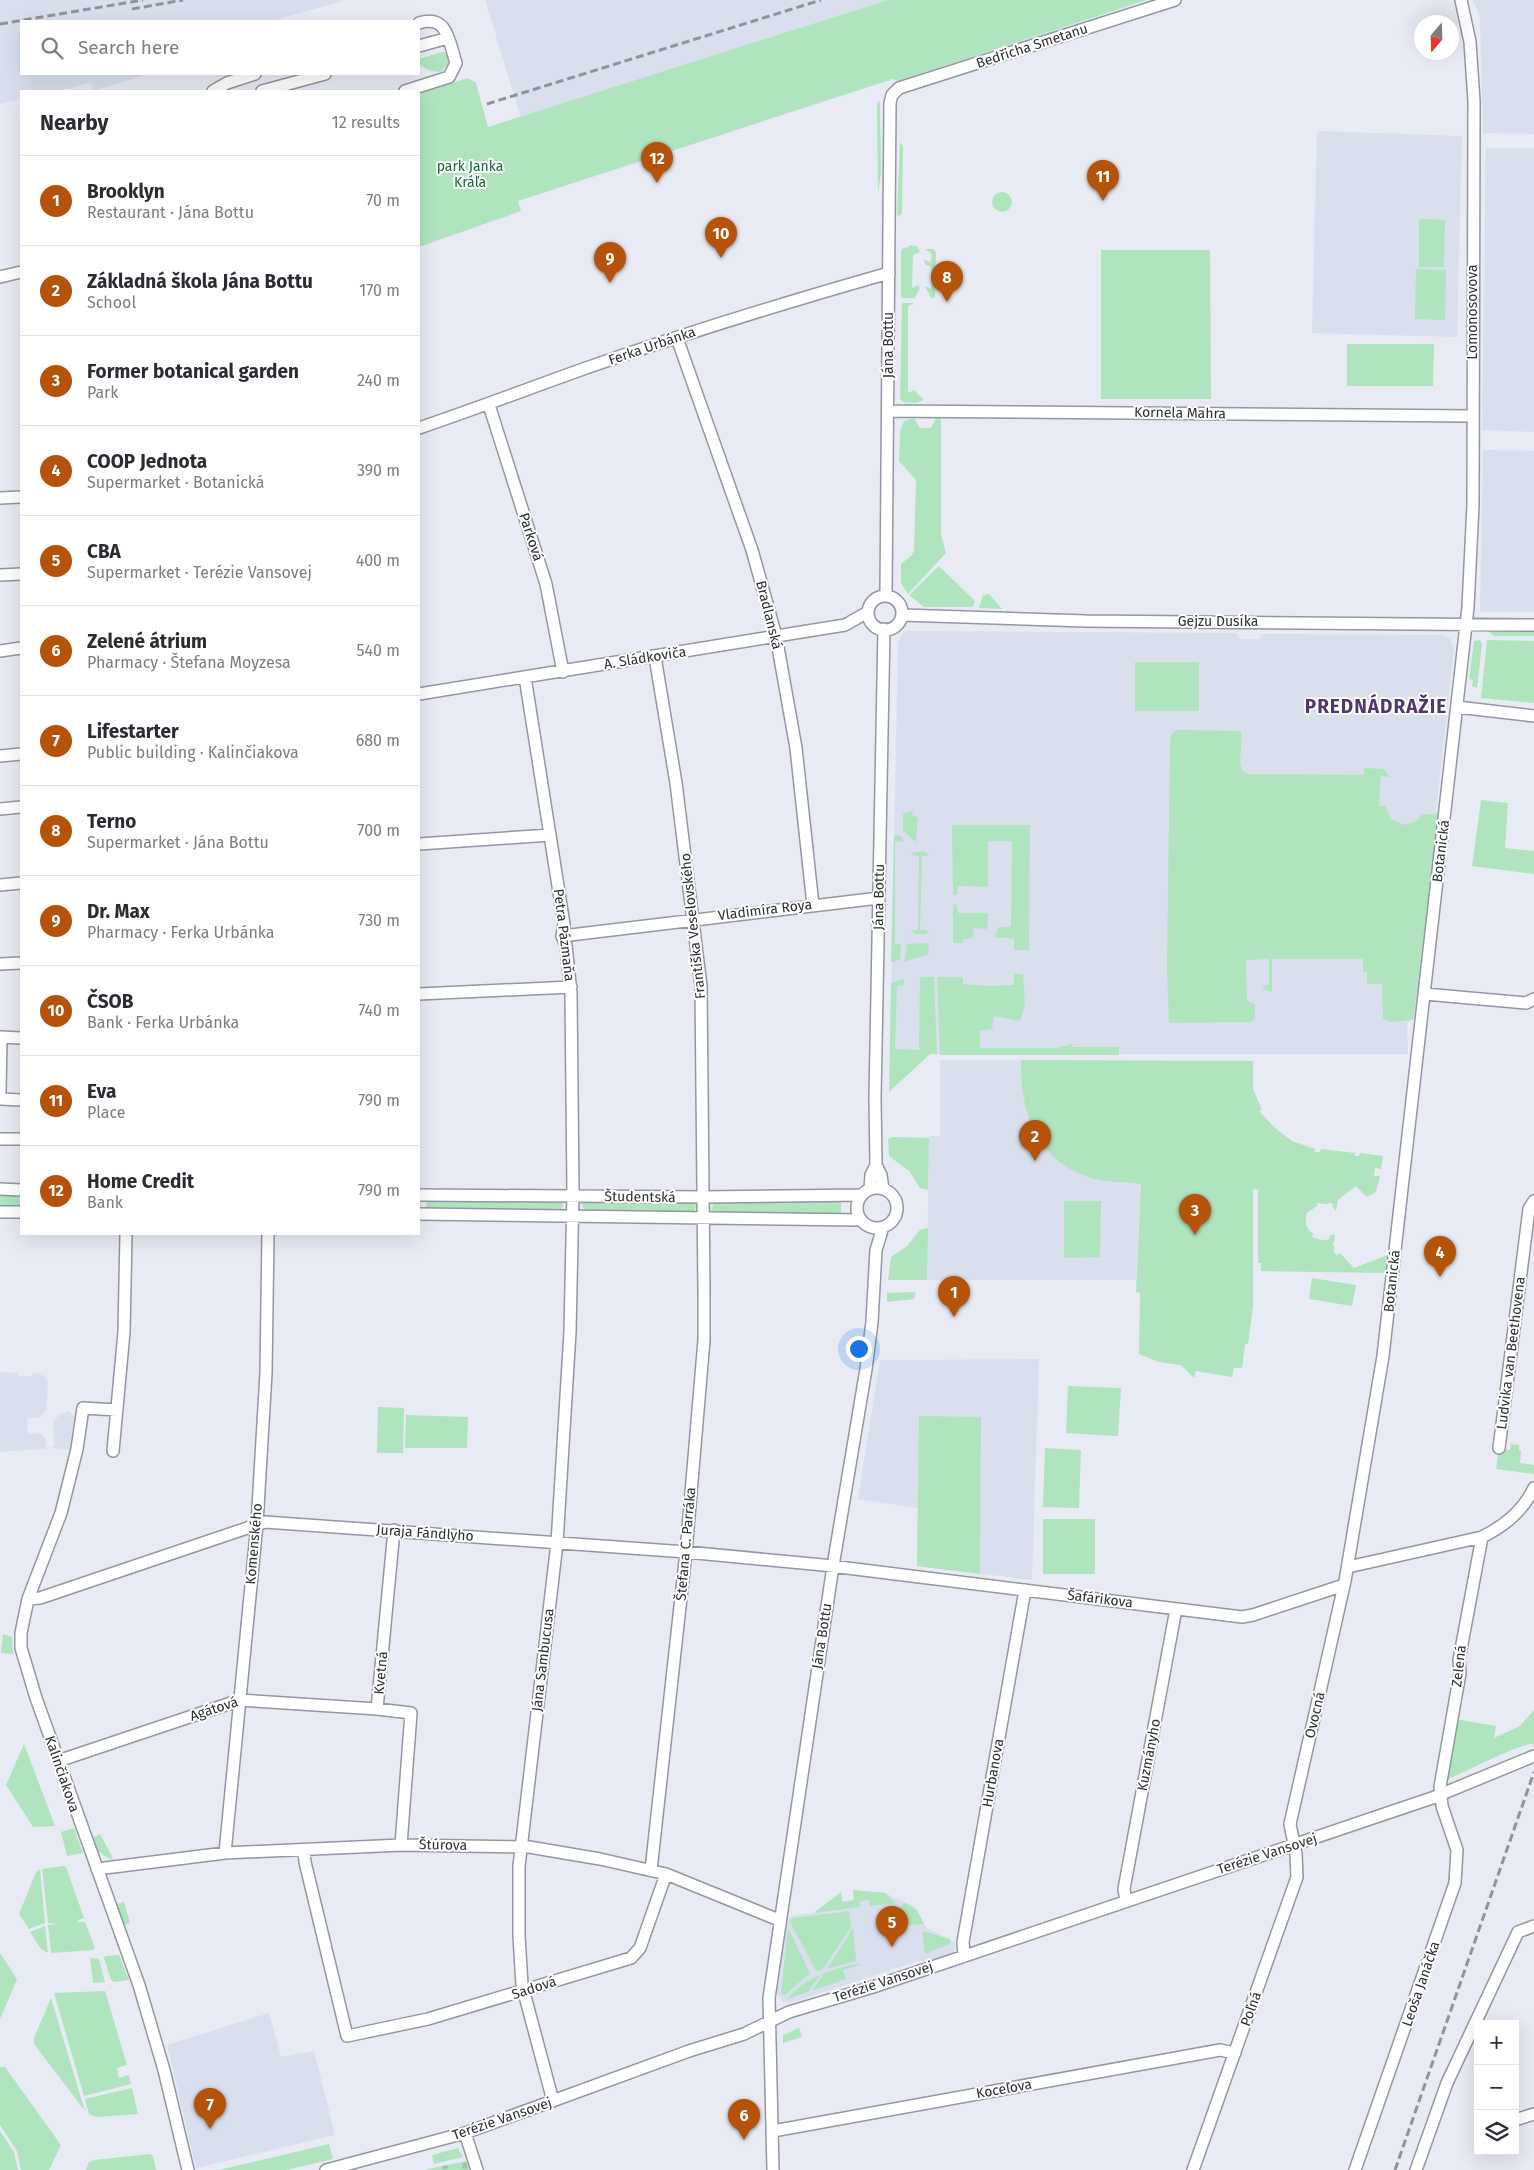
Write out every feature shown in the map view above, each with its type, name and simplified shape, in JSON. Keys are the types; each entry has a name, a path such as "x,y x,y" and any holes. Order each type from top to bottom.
{"street":[{"name":"Bedřicha Smetanu","path":"892,95 899,88 1175,0"},
{"name":"Lomonosovova","path":"1461,0 1470,42 1473,73 1473,505 1466,625"},
{"path":"408,90 449,77 456,63 448,38 440,22 432,20 420,23"},
{"path":"420,46 448,38"},
{"path":"215,90 227,83 252,75"},
{"path":"266,90 321,75"},
{"path":"287,84 297,90"},
{"name":"Jána Bottu","path":"886,596 890,103 892,95"},
{"path":"0,278 20,272"},
{"name":"Ferka Urbánka","path":"420,428 489,405 586,368 761,309 889,273"},
{"name":"Bradlanská","path":"677,338 752,550 776,636 796,748 813,905"},
{"name":"Parková","path":"489,405 546,584 562,672"},
{"name":"Kornela Mahra","path":"888,411 1472,416"},
{"path":"0,498 20,497"},
{"path":"0,575 20,574"},
{"path":"886,596 899,602 902,615 896,625 884,630 873,624 868,612 872,602 886,596"},
{"name":"A. Sládkoviča","path":"420,694 845,625 868,612"},
{"name":"Gejzu Dusíka","path":"902,615 1077,620 1534,625"},
{"name":"Botanická","path":"1348,1567 1383,1356 1466,625"},
{"name":"Jána Bottu","path":"876,1250 857,1208 866,1192 876,1164 884,630"},
{"path":"0,651 20,648"},
{"name":"Františka Veselovského","path":"655,657 676,783 701,986 704,1217"},
{"name":"Petra Pázmaňa","path":"525,678 564,924 562,936 566,945 571,987 573,1216"},
{"path":"1457,707 1534,716"},
{"path":"0,756 20,754"},
{"path":"0,809 20,807"},
{"path":"420,844 550,835"},
{"path":"0,885 20,883"},
{"name":"Vladimíra Roya","path":"562,936 694,918 879,898"},
{"path":"0,964 20,963"},
{"path":"420,994 571,987"},
{"path":"1425,994 1526,1003 1534,999"},
{"path":"0,1092 0,1037 20,1038"},
{"path":"0,1099 20,1100"},
{"path":"0,1138 20,1139"},
{"name":"Jána Bottu","path":"773,2170 768,2022 769,1998 779,1920 832,1566 871,1331 876,1250 882,1227 894,1219 898,1207 892,1194 883,1189 881,1175 876,1164"},
{"path":"0,1189 20,1190"},
{"path":"866,1192 883,1189"},
{"name":"Študentská","path":"420,1195 704,1198 866,1192"},
{"name":"Ludvika van Beethovena","path":"1499,1448 1529,1209 1534,1201"},
{"path":"0,1212 20,1212"},
{"name":"Študentská","path":"420,1214 704,1217 865,1223"},
{"name":"Jána Sambucusa","path":"554,2101 524,1991 519,1936 518,1866 557,1543 570,1332 573,1216"},
{"name":"Štefana C. Parráka","path":"651,1870 686,1552 704,1340 704,1217"},
{"path":"865,1223 882,1227"},
{"path":"113,1452 124,1332 126,1235"},
{"name":"Komenského","path":"225,1853 257,1524 266,1373 268,1235"},
{"name":"Kalinčiakova","path":"117,1410 83,1408 75,1458 61,1513 28,1599 21,1633 24,1665 139,1985 164,2070 188,2170"},
{"path":"1344,1585 1348,1567 1482,1537 1497,1529 1517,1514 1534,1488"},
{"name":"Juraja Fándlyho","path":"28,1599 40,1598 265,1522 686,1552 832,1566"},
{"name":"Kvetná","path":"394,1530 378,1709 411,1713 401,1845"},
{"name":"Zelená","path":"1440,1795 1440,1784 1460,1673 1459,1660 1482,1537"},
{"name":"Šafárikova","path":"832,1566 1176,1609 1248,1616 1344,1585"},
{"name":"Ovocná","path":"1294,1845 1290,1824 1344,1585"},
{"name":"Hurbanova","path":"964,1955 963,1942 1025,1590"},
{"name":"Kuzmányho","path":"1126,1901 1124,1889 1176,1609"},
{"name":"Agátová","path":"58,1761 240,1700 378,1709"},
{"name":"Terézie Vansovej","path":"326,2170 465,2133 689,2051 744,2034 792,2011 1440,1795 1534,1756"},
{"name":"Leoša Janáčka","path":"1355,2170 1455,1883 1457,1850 1440,1795"},
{"name":"Štúrova","path":"97,1869 225,1853 401,1845 521,1846 600,1859 666,1874 779,1920"},
{"name":"Poľná","path":"1193,2170 1297,1877 1294,1845"},
{"name":"Sadová","path":"304,1850 305,1862 347,2036 428,2019 631,1958 637,1954 666,1874"},
{"path":"1416,2170 1447,2083 1518,1932 1534,1926"},
{"name":"Koceľova","path":"773,2131 1220,2050 1235,2053"},
{"path":"1519,2119 1534,2114"},
{"path":"465,2133 477,2170"}],"shaded area":[{"path":"0,0 347,0 275,20 20,20 20,75 145,75 96,90 93,90 91,83 60,90 20,90 20,99 0,104"},
{"path":"485,0 888,0 521,118"},
{"path":"1473,0 1534,0 1534,134 1483,133 1480,18"},
{"path":"1317,131 1462,136 1457,337 1312,333"},
{"path":"1486,148 1534,148 1534,432 1482,430"},
{"path":"1483,450 1534,451 1534,612 1480,612"},
{"path":"907,631 1236,633 1240,639 1259,639 1262,634 1443,635 1450,639 1454,649 1436,812 1439,814 1415,1018 1407,1023 1408,1054 890,1054 898,643 902,634"},
{"path":"940,1060 1142,1061 1141,1184 1136,1280 927,1280 929,1136 940,1136"},
{"path":"1039,1359 1032,1580 917,1566 918,1508 858,1499 880,1360"},
{"path":"0,1372 18,1373 18,1376 32,1376 33,1373 45,1376 48,1383 46,1410 39,1418 27,1418 28,1434 40,1433 45,1438 46,1448 54,1447 53,1422 60,1414 69,1411 77,1421 73,1450 54,1448 0,1452"},
{"path":"853,1890 885,1893 913,1906 927,1928 955,1943 954,1951 947,1956 912,1963 790,2003 782,2002 777,1993 787,1919 794,1915 814,1913 841,1892 843,1902 854,1900"},
{"path":"269,2013 281,2057 314,2051 335,2135 196,2168 167,2045"}],"green space":[{"name":"park Janka Kráľa","path":"888,0 1147,0 898,81 893,79 518,201 521,211 420,247 420,93 468,78 476,83 488,127"},
{"path":"442,52 445,52 449,58 448,64 441,72 431,71 420,66 420,59"},
{"path":"880,101 881,173 878,192 877,103"},
{"path":"900,142 903,146 902,214 899,216 897,214"},
{"path":"1002,192 1009,195 1012,202 1009,209 1002,212 995,209 992,202 995,195"},
{"path":"1419,219 1445,220 1444,267 1419,267"},
{"path":"909,245 917,246 920,252 913,255 912,288 918,285 920,288 915,298 901,298 901,251 903,248 909,247"},
{"path":"925,249 933,249 936,252 935,298 931,298 925,286 931,289 931,267 925,264 924,260 931,262 932,254"},
{"path":"1101,250 1210,250 1211,399 1101,399"},
{"path":"1416,269 1446,270 1445,320 1415,319"},
{"path":"902,303 915,303 908,306 908,393 914,390 924,400 916,403 903,402 900,398"},
{"path":"1347,344 1434,344 1433,386 1347,386"},
{"path":"914,418 920,428 931,428 936,418 941,418 941,534 946,553 908,594 901,583 901,564 914,551 916,480 899,461 900,432 904,421"},
{"path":"939,566 975,601 973,607 924,607 909,595"},
{"path":"989,594 1002,609 979,608 983,595"},
{"path":"1488,631 1534,632 1534,636 1494,636"},
{"path":"1480,640 1482,645 1477,688 1472,686 1473,680 1469,679 1474,641"},
{"path":"1487,640 1534,641 1534,703 1481,698"},
{"path":"1135,662 1199,662 1199,711 1135,711"},
{"path":"1176,730 1241,731 1241,767 1243,771 1250,774 1364,775 1364,768 1384,769 1390,777 1381,776 1379,806 1385,806 1391,819 1404,825 1415,822 1422,814 1439,814 1413,1020 1390,1022 1383,1018 1382,984 1367,984 1367,972 1363,972 1363,959 1272,959 1272,992 1263,989 1264,985 1269,985 1269,959 1246,960 1247,1001 1255,1004 1255,1018 1252,1022 1169,1023 1167,967 1170,742 1171,735"},
{"path":"1481,800 1508,803 1505,848 1534,851 1534,874 1472,866"},
{"path":"913,810 912,816 918,817 916,842 903,831 903,814"},
{"path":"952,825 1030,825 1029,950 1014,950 1014,939 994,937 999,927 1011,927 1012,841 988,841 988,887 958,886 957,895 953,895"},
{"path":"894,835 901,836 904,841 895,842 895,944 901,944 900,960 891,962"},
{"path":"914,852 925,852 930,856 922,856 920,930 929,930 926,934 915,934 910,930 918,930 919,856 911,855"},
{"path":"953,904 957,905 958,913 988,913 987,929 974,928 973,938 963,939 963,943 953,943"},
{"path":"928,943 929,951 927,955 904,962 907,944"},
{"path":"1014,974 1023,974 1025,1005 1020,1021 994,1016 992,1029 980,1031 980,1048 1056,1048 1073,1044 1072,1047 1119,1047 1119,1055 940,1055 937,977 963,977 963,984 988,986 1014,985"},
{"path":"920,977 934,977 937,1054 930,1054 889,1092 891,983 904,979 904,985 897,986 895,1049 919,1050"},
{"path":"1021,1060 1253,1061 1253,1089 1262,1110 1259,1111 1275,1128 1292,1141 1315,1149 1315,1152 1320,1152 1321,1149 1355,1153 1355,1156 1359,1156 1360,1153 1383,1156 1381,1169 1375,1168 1374,1176 1380,1176 1376,1192 1367,1197 1356,1186 1338,1200 1336,1211 1332,1206 1334,1205 1329,1202 1328,1204 1316,1203 1318,1205 1307,1213 1306,1225 1314,1234 1311,1236 1318,1239 1330,1239 1329,1237 1333,1234 1335,1236 1333,1245 1335,1248 1333,1250 1336,1255 1340,1253 1354,1268 1388,1255 1386,1273 1261,1271 1261,1263 1258,1263 1258,1190 1253,1189 1253,1306 1248,1344 1245,1344 1242,1368 1234,1368 1232,1377 1196,1371 1194,1378 1181,1365 1159,1362 1139,1354 1140,1293 1136,1292 1141,1184 1106,1181 1085,1176 1068,1168 1053,1157 1042,1144 1027,1113 1023,1096"},
{"path":"892,1137 929,1138 928,1190 920,1188 909,1171 889,1156 888,1139"},
{"path":"0,1194 20,1194 20,1209 0,1208"},
{"path":"427,1199 561,1200 563,1206 560,1212 427,1210"},
{"path":"586,1200 695,1202 696,1207 693,1213 585,1212 582,1204"},
{"path":"841,1200 841,1216 713,1213 711,1211 714,1202"},
{"path":"1064,1201 1101,1201 1100,1257 1064,1258"},
{"path":"928,1228 927,1280 888,1280 891,1257 907,1246 920,1230"},
{"path":"1312,1278 1356,1285 1352,1306 1309,1299"},
{"path":"916,1292 914,1299 887,1302 887,1293"},
{"path":"1068,1386 1121,1388 1118,1436 1066,1433"},
{"path":"378,1407 404,1408 403,1453 377,1453"},
{"path":"406,1415 468,1417 467,1448 405,1448"},
{"path":"919,1416 981,1417 980,1574 917,1566"},
{"path":"1511,1444 1519,1445 1519,1450 1521,1451 1520,1463 1534,1465 1534,1474 1496,1469 1499,1449 1510,1450"},
{"path":"1045,1448 1081,1450 1079,1508 1043,1507"},
{"path":"1043,1519 1095,1519 1095,1574 1043,1574"},
{"path":"3,1634 12,1637 13,1654 1,1653"},
{"path":"1534,1710 1534,1744 1528,1744 1505,1753 1443,1781 1455,1719 1496,1726 1494,1738 1520,1726"},
{"path":"24,1744 55,1826 33,1827 6,1785"},
{"path":"74,1828 83,1853 67,1856 61,1832"},
{"path":"100,1834 113,1860 102,1854 91,1839"},
{"path":"66,1867 84,1918 78,1920 78,1922 85,1922 95,1948 93,1950 51,1953 48,1925 57,1924 48,1923 42,1869"},
{"path":"40,1869 45,1923 29,1929 19,1914 36,1872"},
{"path":"853,1890 885,1893 896,1903 870,1906 869,1900 860,1901 860,1907 814,1913 841,1892 842,1902 854,1900"},
{"path":"124,1902 130,1923 123,1925 116,1904"},
{"path":"905,1903 917,1910 924,1924 903,1925 901,1906"},
{"path":"849,1911 851,1927 823,1969 816,1971 789,1920"},
{"path":"45,1926 48,1953 41,1949 30,1932"},
{"path":"788,1928 810,1973 784,1996 781,1993"},
{"path":"853,1928 856,1961 827,1969"},
{"path":"922,1931 950,1939 951,1943 925,1954"},
{"path":"0,1953 17,1979 0,2019"},
{"path":"119,1955 129,1980 114,1982 111,1980 104,1958 105,1956"},
{"path":"90,1958 99,1959 105,1982 93,1983"},
{"path":"862,1964 843,1970 846,1979 812,1991 824,1973 850,1965"},
{"path":"820,1975 808,1992 787,1999 801,1985"},
{"path":"105,1991 127,2065 117,2068 119,2078 129,2075 131,2084 84,2096 54,1993"},
{"path":"51,1998 85,2111 34,2044 34,2038"},
{"path":"799,2028 802,2037 783,2043 783,2035"},
{"path":"0,2067 5,2067 61,2145 49,2170 21,2170 17,2151 0,2125"},
{"path":"132,2088 138,2114 97,2117 89,2114 85,2099"},
{"path":"0,2131 14,2152 18,2170 0,2170"},
{"path":"329,2144 333,2159 286,2170 219,2170"},
{"path":"458,2148 463,2157 434,2164 432,2155"},
{"path":"150,2154 153,2156 156,2170 86,2170 89,2162 94,2160"},
{"path":"466,2161 469,2170 424,2170"}],"railway":[{"path":"24,20 143,0"},
{"path":"132,9 183,0"},
{"path":"487,104 821,0"},
{"path":"0,24 20,21"},
{"path":"1395,2170 1534,1772"}],"place":[{"name":"Home Credit","path":"657,183"},
{"name":"Eva","path":"1103,201"},
{"name":"ČSOB","path":"721,258"},
{"name":"Dr. Max","path":"610,283"},
{"name":"Terno","path":"947,302"},
{"name":"Základná škola Jána Bottu","path":"1035,1161"},
{"name":"Former botanical garden","path":"1195,1235"},
{"name":"COOP Jednota","path":"1440,1277"},
{"name":"Brooklyn","path":"954,1317"},
{"name":"CBA","path":"892,1947"},
{"name":"Lifestarter","path":"210,2129"},
{"name":"Zelené átrium","path":"744,2140"}],"district":[{"name":"PREDNÁDRAŽIE","path":"1376,706"}]}
